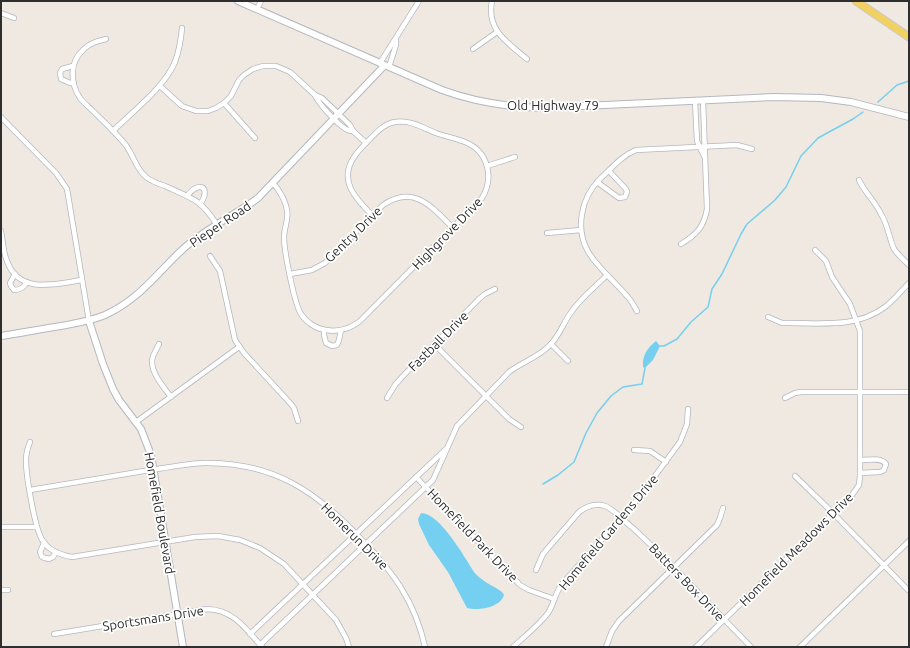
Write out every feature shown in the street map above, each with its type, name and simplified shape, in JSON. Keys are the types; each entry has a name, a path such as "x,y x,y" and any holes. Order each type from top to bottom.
{"main road":[{"path":"856,1 909,37"}],"street":[{"name":"Old Highway 79","path":"238,1 442,90 464,98 489,104 515,107 580,106 774,97 821,98 843,100 909,117"},
{"path":"257,9 261,1"},
{"path":"384,65 391,43 396,39 405,21 419,1"},
{"path":"492,1 491,18 497,32 527,59"},
{"path":"1,13 14,18"},
{"path":"113,130 160,86 174,63 180,43 182,28"},
{"path":"473,49 497,32"},
{"path":"106,39 93,43 84,48 75,61 72,74 81,99 113,130 129,149 137,165 146,177 201,203 212,216 217,225"},
{"path":"384,65 396,45 396,39"},
{"name":"Pieper Road","path":"1,336 89,321 116,309 137,296 183,249 201,234 241,211 258,198 384,65"},
{"path":"74,66 62,69 60,76 64,81 74,83"},
{"path":"160,86 182,106 190,110 208,111 224,103 231,96 239,80 253,69 263,66 276,66 290,72 315,95 322,98 336,116 350,125 352,131 366,143"},
{"path":"695,101 697,141 704,157"},
{"path":"681,244 695,234 705,219 706,201 704,157 706,147 703,101"},
{"path":"224,103 255,138"},
{"path":"1,117 56,173 67,189 89,321"},
{"name":"Highgrove Drive","path":"273,183 283,197 287,212 284,242 295,300 300,313 312,324 324,330 341,330 354,326 360,321 476,205 488,186 489,176 482,154 466,142 406,122 395,122 382,127 353,158 349,172 350,187 356,199 372,215"},
{"path":"637,312 627,295 592,260 587,252 581,230 581,218 584,204 592,189 621,158 636,150 736,145 752,149"},
{"path":"487,166 515,157"},
{"path":"597,182 619,198 625,197 627,192 626,189 609,171"},
{"path":"859,180 863,189 876,204 882,214 894,249 909,265"},
{"path":"187,196 192,189 201,186 204,192 201,203"},
{"name":"Gentry Drive","path":"290,274 312,270 325,263 372,215 390,200 402,197 420,199 431,206 453,228"},
{"path":"547,233 581,230"},
{"path":"1,231 7,263 18,278 36,285 82,280"},
{"name":"Homefield Meadows Drive","path":"696,647 852,495 859,485 860,331 850,304 832,277 826,261 815,250"},
{"path":"210,256 220,271 235,340 239,347 291,404 294,408 298,421"},
{"path":"15,274 10,283 14,290 23,288 27,282"},
{"path":"261,646 313,594 433,480 457,426 509,372 538,355 551,344 573,309 607,275"},
{"path":"768,317 782,323 842,323 857,321 875,314 885,307 909,284"},
{"name":"Fastball Drive","path":"387,398 395,385 434,344 480,298 495,289"},
{"name":"Homefield Boulevard","path":"89,321 110,383 120,400 141,429 148,445 154,470 183,647"},
{"path":"324,330 326,343 332,346 337,344 341,330"},
{"path":"160,344 152,357 152,365 158,379 171,396"},
{"path":"434,344 509,419 521,427"},
{"path":"551,344 568,361"},
{"path":"136,422 239,347"},
{"path":"785,398 795,392 909,392"},
{"name":"Homefield Gardens Drive","path":"513,647 548,613 562,584 622,518 666,462 684,434 687,424 688,409"},
{"path":"30,442 26,460 36,527 44,544 56,552 72,557 195,537 218,536 240,540 260,548 284,564 313,594 338,624 349,647"},
{"path":"250,634 448,447"},
{"path":"634,450 650,451 666,462"},
{"path":"860,460 880,460 884,461 886,464 884,470 880,472 860,473"},
{"name":"Homerun Drive","path":"30,490 188,465 216,463 247,467 283,478 316,496 331,508 387,567 404,593 418,621 425,647"},
{"name":"Homefield Park Drive","path":"416,476 520,584 529,590 554,599"},
{"path":"795,476 908,590"},
{"name":"Batters Box Drive","path":"536,570 546,550 579,512 586,507 599,505 605,506 622,518 673,567 751,647"},
{"path":"606,647 612,631 619,620 717,525 723,508"},
{"path":"1,528 36,527"},
{"path":"800,647 909,541"},
{"path":"44,544 40,552 42,557 49,559 53,557 56,552"},
{"path":"1,590 8,590"},
{"name":"Sportsmans Drive","path":"54,634 208,609 222,611 229,614 236,619 261,646"}],"water":[{"path":"656,341 660,346 653,360 645,368 643,367 644,356 650,346"},
{"path":"421,513 436,520 451,537 474,572 484,581 502,592 504,595 498,603 482,609 467,608 448,572 429,545 419,524 418,519"}],"waterway":[{"path":"878,102 897,85 909,81"},
{"path":"660,346 664,346 677,339 691,322 708,307 712,289 722,274 747,224 775,200 786,187 801,156 818,138 863,112"},
{"path":"543,484 558,475 574,462 586,433 597,413 611,396 623,387 642,384 645,368"}]}
